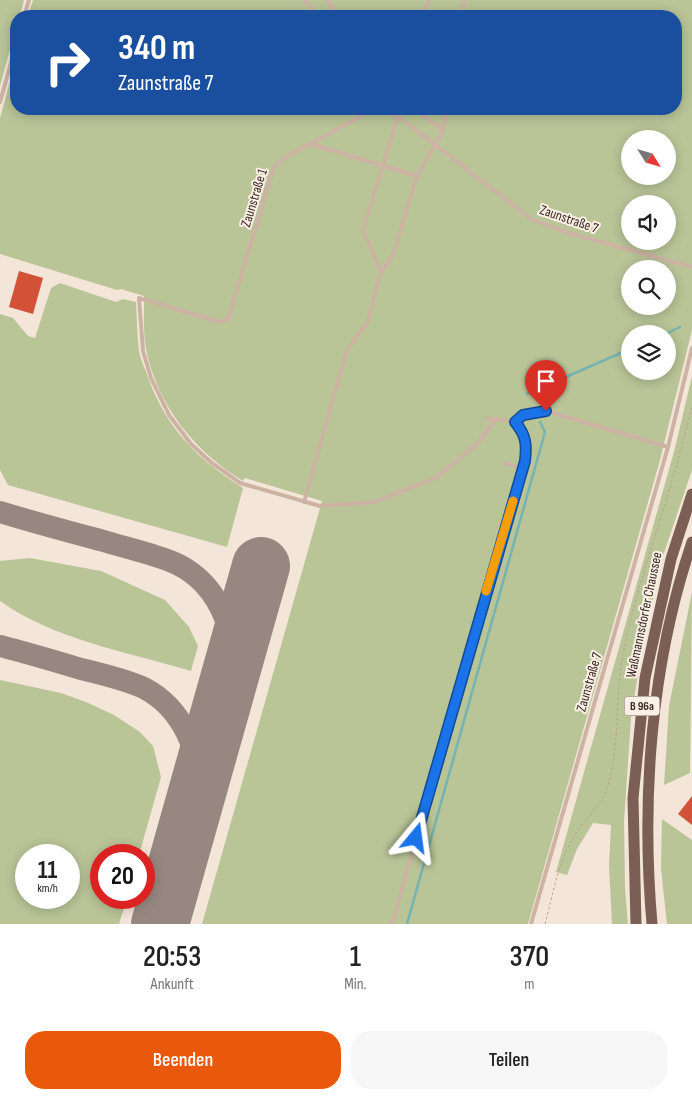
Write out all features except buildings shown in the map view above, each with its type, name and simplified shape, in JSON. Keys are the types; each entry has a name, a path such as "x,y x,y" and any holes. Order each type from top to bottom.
{"main road":[{"name":"Waßmannsdorfer Chaussee","path":"636,924 633,798 644,678 671,559 692,494"},
{"name":"Waßmannsdorfer Chaussee","path":"652,924 647,869 647,802 656,705 668,632 692,542"}],"lane":[{"path":"0,102 10,66"},
{"path":"0,78 6,80"},
{"name":"Zaunstraße 1","path":"304,502 240,483 212,463 179,430 169,415 150,373 143,351 139,298 220,322 228,319 274,167 284,158 363,115"},
{"name":"Zaunstraße 1","path":"395,115 455,159"},
{"path":"423,115 443,130"},
{"path":"445,115 443,130 417,176 393,255 381,272 367,323 347,350 304,502 320,506 374,502 436,478 477,444 496,419"},
{"path":"381,272 363,230 398,116"},
{"path":"311,144 417,176"},
{"name":"Zaunstraße 7","path":"455,159 532,219 568,233 692,268"},
{"name":"Zaunstraße 7","path":"531,924 668,447 692,348"},
{"path":"515,422 523,415 546,411 668,447"},
{"path":"392,924 523,469 527,444 523,431 515,422 505,419 486,419"},
{"path":"505,463 523,469"}],"path":[{"path":"545,924 561,866 571,840 602,800 608,785 624,651 653,542 685,436 692,405"}],"green space":[{"path":"0,0 24,0 22,10 10,10 10,50 0,86"},
{"path":"33,0 692,0 692,330 660,460 528,924 202,924 322,501 245,478 243,481 209,456 194,441 169,408 151,370 145,343 144,296 121,289 117,290 0,254 0,118 10,81 10,115 682,115 682,10 30,10"},
{"path":"60,283 116,302 123,299 136,302 139,352 164,412 174,428 198,454 243,488 227,547 8,485 0,470 0,314 13,318 28,336 35,338 51,288"},
{"path":"692,376 692,470 663,556 643,642 631,718 624,822 625,888 628,924 612,924 609,866 611,825 593,823 577,849 567,875 556,872 675,448"},
{"path":"30,558 101,571 165,600 189,627 198,646 191,671 92,644 44,626 0,601 0,561"},
{"path":"692,592 690,773 664,785 669,706"},
{"path":"0,680 61,693 86,702 114,715 140,732 153,746 161,777 142,844 90,844 90,909 124,909 119,924 0,924"},
{"path":"662,819 692,840 692,924 667,924 661,869"}],"waterway":[{"path":"676,329 680,327"},
{"path":"527,394 621,353"},
{"path":"407,924 545,432 540,422"}],"taxiway":[{"path":"0,512 153,555 186,569 199,579 220,606 231,638 231,673"},
{"path":"0,646 121,679 144,688 157,697 169,707 187,733 196,763 198,778 197,794"}],"runway":[{"path":"160,924 261,566"}],"slow traffic":[{"path":"486,591 513,501"}],"route":[{"path":"416,838 525,461 527,444 523,431 515,422 523,415 546,411"}]}
